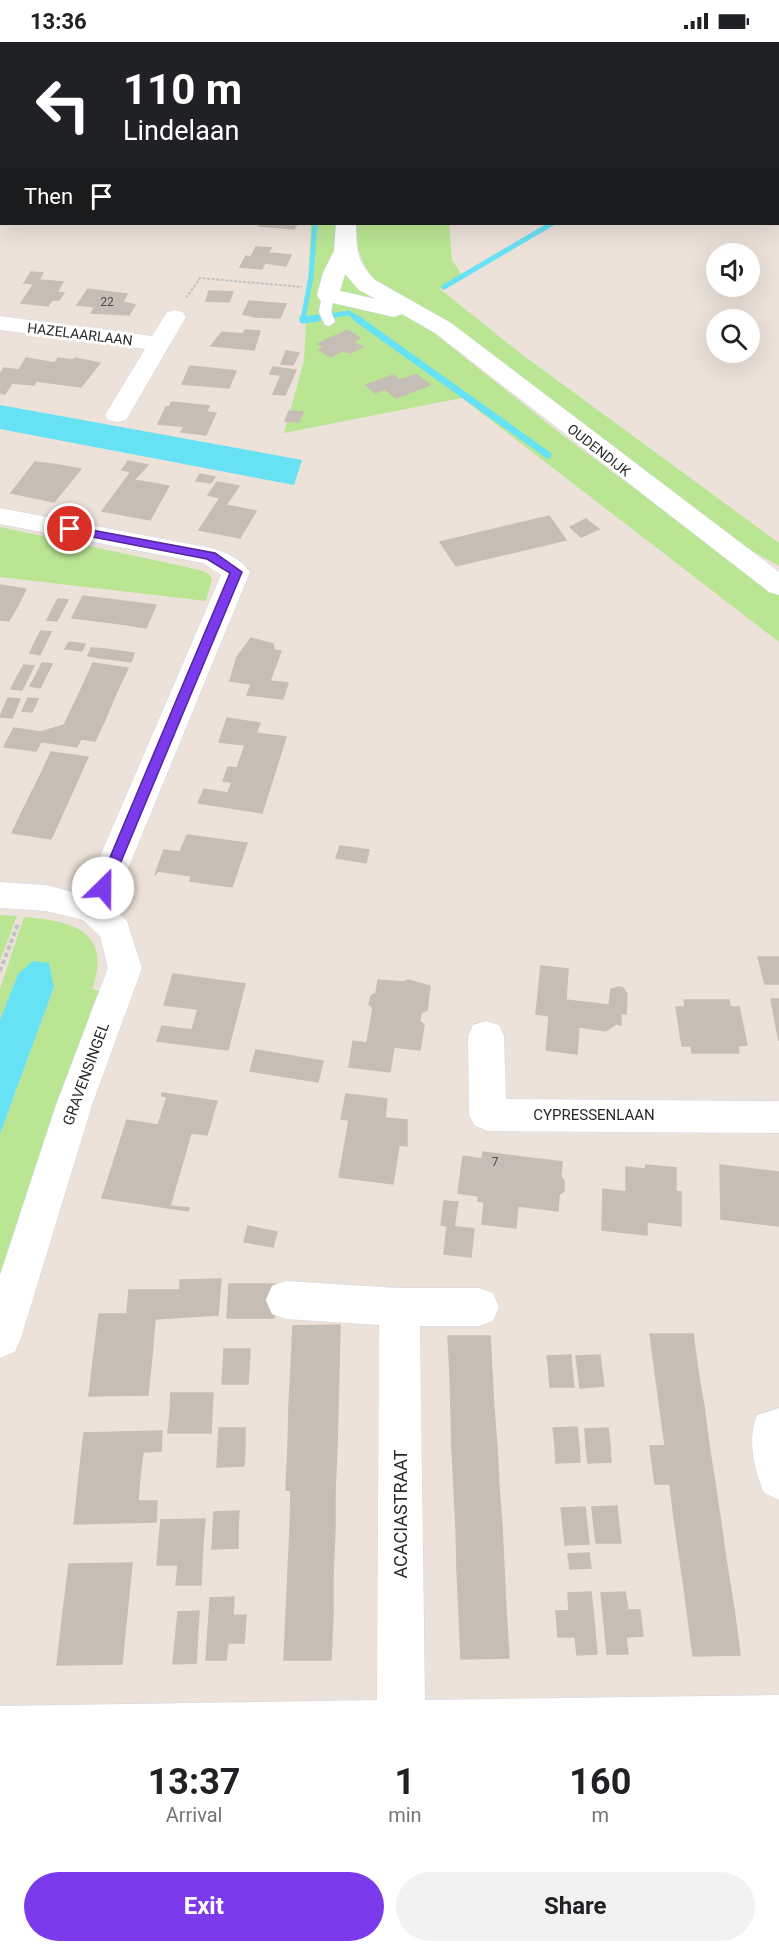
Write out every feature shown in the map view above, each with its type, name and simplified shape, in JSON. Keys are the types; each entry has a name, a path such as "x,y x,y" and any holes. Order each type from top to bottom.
{"street":[{"name":"OUDENDIJK","path":"346,225 345,251 334,273 327,310 362,305 418,314"},
{"name":"OUDENDIJK","path":"345,251 355,273 367,285 418,314 468,347 779,586"},
{"name":"HAZELAARLAAN","path":"117,415 176,317"},
{"name":"HAZELAARLAAN","path":"0,323 159,344"},
{"path":"0,516 211,556 236,572 94,910"},
{"name":"GRAVENSINGEL","path":"0,1338 74,1105 125,968 116,930 94,910 46,898 14,896"},
{"name":"CYPRESSENLAAN","path":"486,1036 488,1115 779,1116"},
{"path":"286,1300 399,1307 479,1307"},
{"name":"ACACIASTRAAT","path":"399,1307 401,1722"},
{"path":"779,1430 772,1430 779,1478"},
{"path":"0,1730 401,1722 779,1719"}],"path":[{"path":"176,317 200,278 300,286"},
{"path":"0,971 14,896"}],"green space":[{"path":"311,225 342,225 341,259 561,434 779,595 779,642 462,398 284,433 304,361"},
{"path":"356,225 449,225 452,260 462,275 440,289 520,353 779,543 779,566 719,532 380,286 368,271 357,243"},
{"path":"0,527 208,573 212,579 206,601 0,577"},
{"path":"0,915 17,916 0,960"},
{"path":"24,917 57,922 84,932 92,941 97,953 97,969 92,989 100,991 98,999 95,999 0,1279 0,1134 54,987 18,974 0,1020 0,989"}],"water":[{"path":"0,405 302,460 294,485 0,429"},
{"path":"33,961 49,963 54,987 0,1134 0,1020 18,974"}],"building":[{"path":"260,225 296,225 294,229"},
{"path":"256,247 271,248 268,253 291,255 286,266 265,263 262,269 240,267 246,256 251,257"},
{"path":"31,272 43,273 39,280 63,282 57,292 64,293 59,300 52,300 48,306 21,303 34,284 24,283"},
{"path":"88,289 127,294 123,302 135,305 129,315 91,313 95,307 77,305"},
{"path":"209,291 233,292 229,302 206,301"},
{"path":"249,301 286,304 280,318 255,317 243,314"},
{"path":"245,330 260,331 254,350 211,346 222,332 243,334"},
{"path":"347,330 360,338 353,342 363,347 350,353 342,351 331,357 319,350 324,347 318,344"},
{"path":"286,351 299,353 293,365 281,364"},
{"path":"26,358 55,363 58,358 73,360 75,358 100,363 81,387 36,381 34,385 12,383 5,394 0,393 0,374 4,368 19,370"},
{"path":"190,366 236,371 229,388 182,384"},
{"path":"273,367 296,370 293,377 270,374"},
{"path":"416,374 430,385 396,398 385,389 375,393 366,385 393,375 400,380"},
{"path":"281,375 293,377 285,395 273,394"},
{"path":"172,402 209,406 200,428 158,424 166,407 169,407"},
{"path":"289,411 303,412 299,422 285,421"},
{"path":"207,412 216,413 206,435 181,432 184,427 200,428"},
{"path":"128,461 148,465 134,480 169,486 150,520 102,511 131,472 122,470"},
{"path":"35,462 81,469 54,502 11,493"},
{"path":"200,474 215,477 211,483 196,481"},
{"path":"217,482 239,486 226,505 256,511 240,538 199,530 220,498 208,495"},
{"path":"549,516 566,540 456,566 440,542"},
{"path":"586,519 599,529 581,537 570,527"},
{"path":"0,585 26,589 18,605 0,603"},
{"path":"83,596 107,599 97,621 72,618"},
{"path":"58,599 68,600 62,611 52,610"},
{"path":"107,599 131,602 121,624 97,621"},
{"path":"131,602 156,605 146,628 121,624"},
{"path":"0,603 18,605 9,621 0,620"},
{"path":"52,610 62,611 57,621 47,620"},
{"path":"41,631 51,632 45,644 35,642"},
{"path":"251,638 273,644 274,650 281,651 270,681 288,683 283,699 247,695 251,684 230,681 237,657"},
{"path":"35,642 45,644 40,655 30,653"},
{"path":"69,642 85,644 82,651 65,649"},
{"path":"91,648 105,649 101,658 88,656"},
{"path":"105,649 134,653 131,662 101,658"},
{"path":"42,663 52,664 46,676 36,675"},
{"path":"93,663 128,668 120,685 85,681"},
{"path":"24,665 34,666 28,678 17,677"},
{"path":"36,675 46,676 40,688 30,686"},
{"path":"17,677 28,678 22,690 11,689"},
{"path":"85,681 120,685 112,703 77,698"},
{"path":"8,698 20,699 12,718 0,717"},
{"path":"28,698 38,699 32,712 22,711"},
{"path":"77,698 112,703 104,722 68,717"},
{"path":"68,717 104,722 95,741 81,739 77,747 36,741 41,732 64,725"},
{"path":"227,718 260,723 256,733 286,737 262,813 198,803 204,789 228,793 232,782 223,781 228,767 237,768 245,745 219,742"},
{"path":"14,728 41,732 36,741 9,737"},
{"path":"9,737 41,742 36,751 4,747"},
{"path":"51,752 88,757 79,777 42,772"},
{"path":"42,772 79,777 70,797 32,792"},
{"path":"32,792 70,797 61,817 22,812"},
{"path":"22,812 61,817 51,839 12,833"},
{"path":"187,835 247,843 232,887 190,881 191,876 158,871 155,875 164,850 180,852"},
{"path":"340,846 369,850 366,863 336,858"},
{"path":"758,957 779,957 779,984 765,984"},
{"path":"541,966 568,969 566,1000 609,1005 611,989 623,988 627,994 626,1014 621,1013 621,1025 616,1024 606,1031 579,1027 577,1054 546,1050 549,1016 536,1014"},
{"path":"173,974 245,984 228,1050 157,1041 162,1026 192,1030 198,1009 164,1005"},
{"path":"378,980 403,982 408,980 430,986 427,1010 421,1013 420,1021 424,1025 420,1050 394,1047 390,1072 349,1067 353,1041 367,1043 373,1008 369,1004 371,996 376,993"},
{"path":"771,999 779,999 779,1041"},
{"path":"684,1000 729,1000 730,1007 739,1007 747,1045 738,1046 739,1053 692,1053 691,1046 682,1046 676,1007 685,1007"},
{"path":"256,1050 323,1061 318,1082 250,1071"},
{"path":"162,1093 217,1101 207,1135 191,1133 170,1206 189,1208 188,1211 102,1198 127,1120 158,1125 167,1097 162,1096"},
{"path":"346,1094 387,1099 385,1118 407,1120 407,1146 399,1145 393,1184 339,1177 349,1120 341,1119"},
{"path":"483,1152 562,1162 561,1176 564,1181 564,1191 559,1195 558,1211 518,1206 516,1228 482,1224 484,1202 478,1201 478,1196 458,1193 463,1156 482,1159"},
{"path":"646,1165 676,1168 676,1191 681,1192 681,1226 647,1222 647,1235 602,1230 603,1189 626,1192 626,1167 645,1169"},
{"path":"720,1165 779,1172 779,1226 721,1219"},
{"path":"444,1201 458,1202 454,1227 441,1225"},
{"path":"248,1226 277,1232 273,1247 244,1242"},
{"path":"447,1226 474,1229 471,1257 444,1254"},
{"path":"221,1279 218,1315 155,1319 152,1354 94,1354 99,1314 127,1314 129,1290 180,1290 180,1280"},
{"path":"229,1284 275,1284 274,1318 227,1318"},
{"path":"340,1325 339,1366 291,1367 293,1326"},
{"path":"650,1334 693,1334 698,1371 655,1371"},
{"path":"448,1336 490,1336 492,1373 450,1374"},
{"path":"224,1349 250,1349 249,1368 223,1369"},
{"path":"94,1354 152,1354 148,1395 89,1396"},
{"path":"571,1355 572,1371 549,1372 547,1356"},
{"path":"600,1355 602,1372 578,1372 576,1356"},
{"path":"339,1366 338,1405 289,1406 291,1367"},
{"path":"249,1368 248,1384 222,1384 223,1369"},
{"path":"572,1371 574,1387 550,1387 549,1372"},
{"path":"655,1371 698,1371 704,1407 660,1409"},
{"path":"578,1372 602,1372 604,1386 580,1388"},
{"path":"492,1373 494,1410 451,1410 450,1374"},
{"path":"171,1393 213,1393 212,1412 170,1413"},
{"path":"338,1405 337,1447 288,1448 289,1406"},
{"path":"704,1407 709,1445 665,1445 660,1409"},
{"path":"451,1410 494,1410 497,1447 452,1448"},
{"path":"212,1412 211,1433 168,1433 170,1413"},
{"path":"577,1427 579,1445 555,1445 553,1428"},
{"path":"219,1428 245,1428 245,1448 218,1449"},
{"path":"608,1428 610,1446 586,1446 585,1429"},
{"path":"162,1431 161,1451 143,1452 140,1476 79,1477 84,1433"},
{"path":"555,1445 579,1445 580,1462 556,1463"},
{"path":"709,1445 715,1484 655,1484 650,1446"},
{"path":"586,1446 610,1446 611,1462 588,1463"},
{"path":"337,1447 335,1489 286,1490 288,1448"},
{"path":"497,1447 499,1486 454,1487 452,1448"},
{"path":"245,1448 244,1466 217,1467 218,1449"},
{"path":"140,1476 138,1501 157,1501 156,1522 74,1524 79,1477"},
{"path":"715,1484 721,1524 675,1525 670,1485"},
{"path":"499,1486 502,1526 456,1527 454,1487"},
{"path":"335,1489 335,1530 290,1530 291,1490 286,1490"},
{"path":"617,1506 619,1526 594,1526 592,1507"},
{"path":"585,1507 587,1525 563,1525 561,1508"},
{"path":"239,1511 238,1531 213,1531 214,1512"},
{"path":"205,1519 203,1541 159,1541 161,1520"},
{"path":"721,1524 727,1566 681,1566 675,1525"},
{"path":"563,1525 587,1525 589,1544 565,1545"},
{"path":"502,1526 504,1569 457,1570 456,1527"},
{"path":"594,1526 619,1526 621,1543 596,1543"},
{"path":"290,1530 335,1530 333,1572 288,1572"},
{"path":"213,1531 238,1531 238,1548 212,1549"},
{"path":"159,1541 203,1541 201,1585 176,1585 178,1565 157,1565"},
{"path":"589,1553 591,1568 570,1569 568,1554"},
{"path":"132,1563 127,1612 63,1613 69,1564"},
{"path":"681,1566 727,1566 734,1609 687,1610"},
{"path":"504,1569 506,1611 459,1612 457,1570"},
{"path":"288,1572 333,1572 333,1615 286,1616"},
{"path":"591,1592 593,1610 569,1611 568,1593"},
{"path":"625,1592 628,1610 603,1611 601,1593"},
{"path":"234,1597 233,1616 209,1616 210,1598"},
{"path":"734,1609 740,1655 693,1656 687,1610"},
{"path":"593,1610 597,1654 577,1655 575,1637 558,1637 556,1611"},
{"path":"640,1610 643,1636 626,1637 628,1654 607,1654 603,1611"},
{"path":"199,1611 196,1663 173,1664 178,1612"},
{"path":"506,1611 509,1658 461,1659 459,1612"},
{"path":"127,1612 122,1664 57,1665 63,1613"},
{"path":"246,1615 244,1643 228,1643 226,1660 206,1660 209,1616"},
{"path":"333,1615 331,1660 284,1660 286,1616"}],"waterway":[{"path":"303,319 311,277 315,225"},
{"path":"444,287 549,225"},
{"path":"308,319 349,313 358,319"},
{"path":"303,319 318,318"},
{"path":"356,318 548,455"}],"route":[{"path":"70,529 211,556 236,572 103,888"}]}
